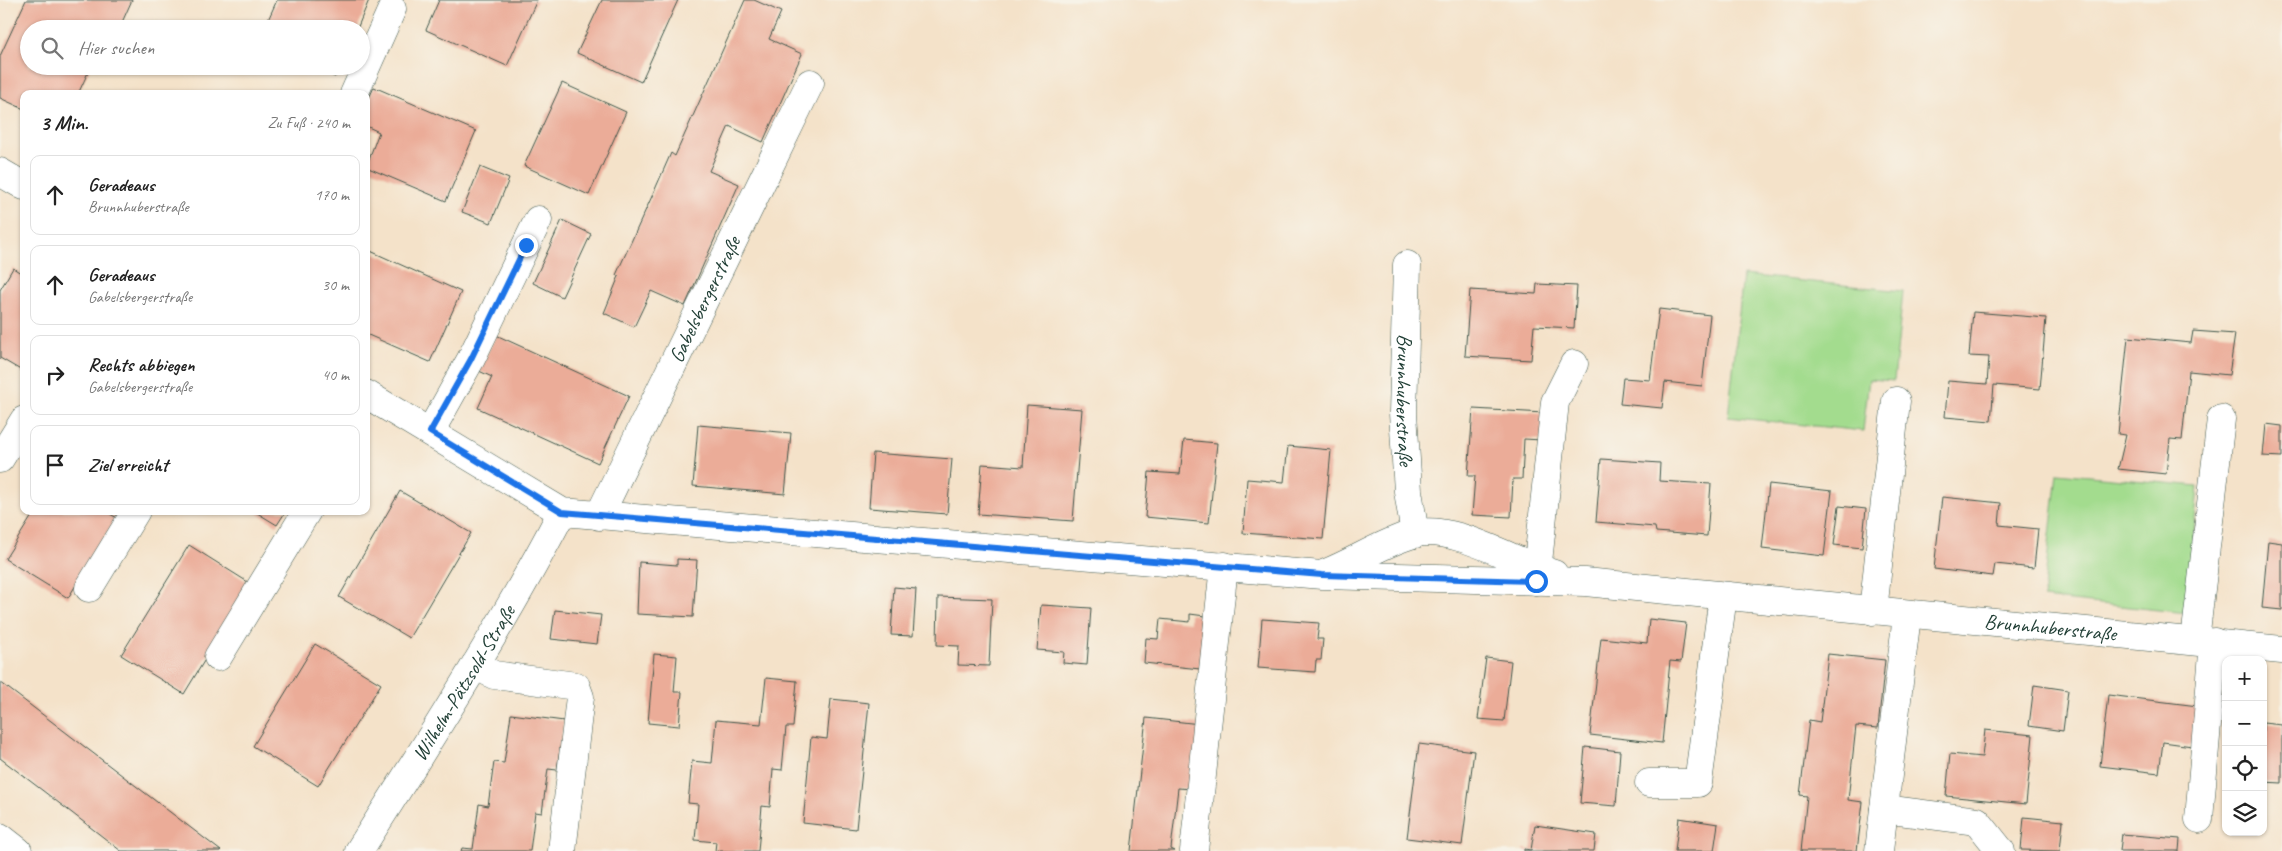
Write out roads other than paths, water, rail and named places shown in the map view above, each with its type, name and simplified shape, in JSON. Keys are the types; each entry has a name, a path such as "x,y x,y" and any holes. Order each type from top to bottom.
{"street":[{"path":"370,59 392,10"},
{"path":"356,90 363,75"},
{"name":"Gabelsbergerstraße","path":"599,516 810,83"},
{"path":"0,172 20,184"},
{"path":"430,432 471,359 538,220"},
{"name":"Brunnhuberstraße","path":"1407,265 1403,412 1408,491 1415,534"},
{"path":"1536,575 1555,402 1574,364"},
{"path":"1873,611 1896,401"},
{"path":"370,403 430,432 562,512"},
{"path":"2199,818 2205,641 2221,419"},
{"path":"0,459 20,426"},
{"name":"Brunnhuberstraße","path":"562,512 1322,575 1536,575 1723,596 2205,641 2282,650"},
{"name":"Wilhelm-Pätzsold-Straße","path":"359,851 475,665 539,556 562,512"},
{"path":"89,588 134,515"},
{"path":"218,657 306,515"},
{"name":"Brunnhuberstraße","path":"1322,575 1344,566 1379,546 1415,534 1444,534 1492,548 1536,575"},
{"path":"1194,851 1224,566"},
{"path":"1649,783 1698,783 1723,596"},
{"path":"1879,851 1907,614"},
{"path":"475,665 494,675 576,686 580,697 562,851"},
{"path":"1884,809 1977,821 2001,851"},
{"path":"0,837 18,851"}]}
